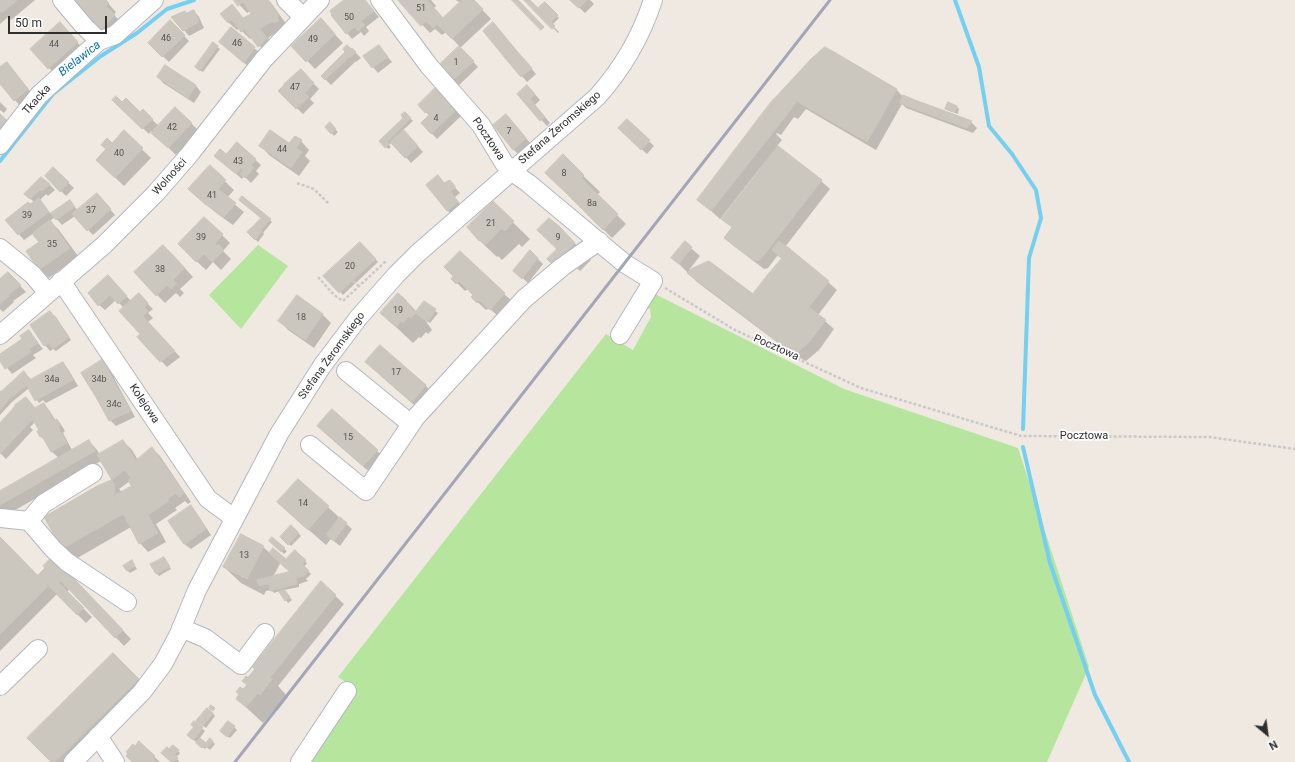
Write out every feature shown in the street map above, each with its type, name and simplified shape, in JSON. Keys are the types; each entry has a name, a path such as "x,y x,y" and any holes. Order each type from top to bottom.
{"street":[{"path":"62,0 83,25 100,41"},
{"name":"Tkacka","path":"0,146 39,95 100,41 115,34 154,0"},
{"path":"286,0 303,17"},
{"name":"Wolności","path":"0,335 112,237 175,172 264,59 320,0"},
{"name":"Pocztowa","path":"380,0 429,66 481,125 504,163 511,171 528,183 624,263 653,281"},
{"name":"Stefana Żeromskiego","path":"73,762 152,680 167,658 197,590 279,434 334,349 359,317 396,275 418,253 511,171 585,109 613,79 627,59 639,36 653,0"},
{"path":"310,445 366,491 411,424 524,299 562,267 599,241"},
{"name":"Kolejowa","path":"0,248 33,274 55,287 208,499 234,518"},
{"path":"620,335 653,281"},
{"path":"346,371 411,424"},
{"path":"29,521 43,504 93,473"},
{"path":"0,518 29,521 53,549 67,562 127,602"},
{"path":"181,628 205,638 241,665 265,633"},
{"path":"0,686 38,649"},
{"path":"300,762 347,691"},
{"path":"98,736 115,762"}],"path":[{"path":"297,183 314,189 329,204"},
{"path":"318,277 334,295 343,301 386,261"},
{"path":"353,281 362,290"},
{"name":"Pocztowa","path":"653,281 735,330 861,388 1021,436 1209,437 1295,449"}],"green space":[{"path":"258,245 288,266 241,329 209,295"},
{"path":"655,294 844,389 1018,448 1089,667 1047,762 305,762 355,688 338,677 606,334 633,350 651,317 650,309 646,307"}],"building":[{"path":"0,0 17,0 2,13 0,11"},
{"path":"106,0 109,3 106,6 115,15 100,30 71,1"},
{"path":"234,0 268,0 279,16 277,18 279,21 274,23 273,21 260,29 267,38 258,47 244,29 241,32 231,19 228,23 220,14 232,4 243,18 251,14 243,2 238,6"},
{"path":"344,0 365,0 374,11 361,21 365,25 358,31 355,27 346,34 331,15 332,14 330,11"},
{"path":"398,0 427,0 443,18 433,28 426,21 421,26"},
{"path":"462,0 474,0 483,9 452,39 437,24"},
{"path":"512,0 518,0 544,27 541,30"},
{"path":"524,0 530,0 555,26 552,29"},
{"path":"570,0 587,0 579,8"},
{"path":"545,2 558,15 551,22 538,8"},
{"path":"194,10 199,22 183,31 171,17 185,11 186,13"},
{"path":"321,18 335,34 306,62 291,46"},
{"path":"170,20 185,35 162,57 148,43"},
{"path":"60,22 78,42 48,69 30,49"},
{"path":"493,22 516,50 505,58 483,31"},
{"path":"231,27 255,47 244,63 219,42"},
{"path":"213,42 218,46 200,71 195,67"},
{"path":"347,45 356,52 325,80 321,76 345,52 343,49"},
{"path":"379,45 388,57 372,68 363,56"},
{"path":"459,46 474,61 452,81 438,66"},
{"path":"825,47 834,52 803,105 797,101 789,112 773,100 811,59"},
{"path":"516,50 532,68 521,77 505,58"},
{"path":"834,52 897,89 867,142 803,105"},
{"path":"7,62 28,89 14,101 0,84 0,67"},
{"path":"165,65 196,85 188,98 157,77"},
{"path":"301,69 314,83 305,93 309,97 296,109 278,91"},
{"path":"527,85 535,94 530,99 545,117 540,121 517,94"},
{"path":"436,87 445,96 425,113 418,105"},
{"path":"903,95 972,121 967,128 912,108 900,103"},
{"path":"116,96 122,102 126,98 140,112 143,109 153,119 142,129 112,100"},
{"path":"445,96 457,109 431,134 421,123 430,114 427,111"},
{"path":"773,100 789,112 775,130 759,118"},
{"path":"948,102 957,106 955,112 945,109"},
{"path":"175,107 192,123 168,148 151,133"},
{"path":"405,112 411,118 387,142 389,144 385,148 379,141 403,118 401,115"},
{"path":"0,114 12,125 0,137"},
{"path":"506,114 526,138 513,150 493,125"},
{"path":"759,118 775,130 711,211 697,200"},
{"path":"627,119 650,140 641,150 618,128"},
{"path":"330,122 336,129 331,134 325,127"},
{"path":"124,130 143,148 115,178 96,160 106,149 101,145 107,138 112,143"},
{"path":"270,130 289,143 295,136 302,140 296,148 302,152 291,168 259,146"},
{"path":"404,130 418,146 405,158 390,142"},
{"path":"237,142 256,159 251,165 254,168 245,178 240,174 243,170 241,168 236,174 214,156 220,149 226,154"},
{"path":"778,146 822,180 760,260 754,261 724,238 732,227 721,219"},
{"path":"563,154 584,175 566,193 545,173"},
{"path":"210,165 226,180 218,189 236,203 224,217 205,204 188,189"},
{"path":"53,167 69,182 60,192 45,176"},
{"path":"438,175 444,183 450,180 455,186 455,188 450,191 458,202 447,211 426,185"},
{"path":"41,177 50,184 30,199 24,194"},
{"path":"581,178 618,214 603,230 566,193"},
{"path":"97,193 111,209 87,231 72,214"},
{"path":"242,196 271,219 267,223 239,200"},
{"path":"39,198 49,212 18,235 5,220 28,202 30,204"},
{"path":"70,200 75,207 56,220 51,213"},
{"path":"493,201 514,221 505,231 502,228 485,245 481,240 479,241 467,227"},
{"path":"204,217 223,234 215,244 217,246 218,244 224,250 212,262 204,254 196,262 178,244"},
{"path":"261,218 267,223 261,230 255,225"},
{"path":"549,218 575,243 563,255 537,230"},
{"path":"50,220 70,248 39,270 26,251 39,242 33,235 34,232"},
{"path":"255,225 262,231 255,240 247,232"},
{"path":"685,241 692,247 679,264 671,258"},
{"path":"779,241 790,249 782,259 772,250"},
{"path":"360,242 376,259 339,293 323,276"},
{"path":"163,245 185,268 173,280 176,284 171,289 167,285 156,296 134,272"},
{"path":"557,249 563,255 553,265 547,259"},
{"path":"790,249 829,281 809,307 767,276"},
{"path":"530,250 538,258 522,279 513,271"},
{"path":"460,251 505,293 490,310 479,300 477,303 471,297 473,295 459,281 456,284 451,279 453,276 444,267"},
{"path":"709,261 753,294 739,312 687,273 691,269"},
{"path":"8,272 21,285 8,295 9,296 0,304 0,279"},
{"path":"108,275 127,296 118,304 110,295 98,306 88,293"},
{"path":"767,276 826,320 810,341 797,353 784,347 739,312"},
{"path":"139,293 148,303 144,307 148,311 143,316 150,324 140,334 119,311"},
{"path":"398,293 416,312 411,318 409,316 403,323 401,321 396,327 380,313"},
{"path":"297,295 323,314 305,340 278,321"},
{"path":"424,301 436,309 428,322 415,313"},
{"path":"50,311 65,331 44,346 30,325"},
{"path":"150,324 175,351 160,362 137,337"},
{"path":"29,330 38,343 29,349 31,352 5,369 0,361 0,354 22,339 20,336"},
{"path":"65,331 69,337 53,349 48,343"},
{"path":"380,345 426,385 412,402 365,362"},
{"path":"103,359 117,387 97,399 81,373"},
{"path":"63,362 73,380 40,398 30,380"},
{"path":"24,371 28,377 6,396 1,392"},
{"path":"28,377 31,382 9,399 6,396"},
{"path":"31,382 40,398 35,401 27,386"},
{"path":"117,387 131,411 109,421 97,399"},
{"path":"0,391 6,396 0,403"},
{"path":"6,396 9,399 0,410 0,403"},
{"path":"26,397 35,408 28,412 27,409 22,410 15,405"},
{"path":"44,403 54,421 57,419 61,425 58,427 67,443 51,452 42,436 40,437 37,431 39,430 28,412"},
{"path":"16,405 22,410 27,409 33,419 29,423 13,409"},
{"path":"13,409 29,423 0,454 0,423"},
{"path":"332,409 378,450 363,466 317,426"},
{"path":"89,440 95,451 0,505 0,491"},
{"path":"123,440 136,461 112,480 97,455"},
{"path":"152,447 184,493 179,497 176,493 168,499 169,501 148,515 128,480 131,478 125,470"},
{"path":"298,479 329,506 308,530 277,502"},
{"path":"112,480 114,483 114,496 123,514 62,549 44,517 97,486"},
{"path":"132,486 158,533 139,544 114,496"},
{"path":"191,505 206,529 185,544 168,521"},
{"path":"340,517 347,523 334,541 326,535"},
{"path":"291,525 299,533 288,545 280,537"},
{"path":"241,534 264,546 247,579 223,567"},
{"path":"0,537 48,586 0,634"},
{"path":"272,537 285,548 281,552 269,541"},
{"path":"273,548 286,559 281,564 269,553"},
{"path":"295,550 300,555 291,564 286,559"},
{"path":"300,555 306,560 297,570 291,564"},
{"path":"53,556 57,561 47,570 43,566"},
{"path":"164,557 170,567 160,572 155,562"},
{"path":"286,559 297,570 290,572 281,564"},
{"path":"132,560 135,566 127,571 123,566"},
{"path":"57,561 123,630 115,638 61,581 59,583 84,608 77,615 38,575 45,568 47,570"},
{"path":"155,562 160,572 156,574 150,564"},
{"path":"302,564 309,571 304,576 297,570"},
{"path":"297,570 304,576 259,586 257,580"},
{"path":"296,578 297,584 285,587 284,581"},
{"path":"284,581 285,587 270,591 269,584"},
{"path":"321,581 336,595 273,674 270,677 257,667 255,669 252,667"},
{"path":"284,589 290,597 285,601 279,592"},
{"path":"113,653 139,679 55,762 51,762 27,738"},
{"path":"257,667 272,679 260,695 258,693 246,707 236,699 239,694 236,692 240,687 243,689 247,685 242,681"},
{"path":"211,705 215,708 213,711 209,708"},
{"path":"207,708 213,713 203,726 196,721"},
{"path":"194,721 197,723 194,727 191,725"},
{"path":"228,721 235,726 227,737 220,731"},
{"path":"197,723 203,727 200,731 194,727"},
{"path":"194,727 200,731 196,737 190,732"},
{"path":"190,732 196,737 193,740 187,735"},
{"path":"200,738 206,743 202,748 196,743"},
{"path":"210,738 213,741 207,748 204,746"},
{"path":"139,741 155,756 153,758 156,762 132,762 126,756 128,753 126,752 133,744 135,746"},
{"path":"173,745 179,750 174,755 169,749"},
{"path":"167,747 178,758 173,762 161,753"}],"waterway":[{"name":"Bielawica","path":"0,161 53,94 101,56 137,33 167,9 194,0"},
{"path":"955,0 979,67 989,126 1012,154 1036,190 1041,218 1029,258 1023,429"},
{"path":"1023,447 1050,563 1095,695 1129,762"}],"railway":[{"path":"235,762 830,0"}]}
